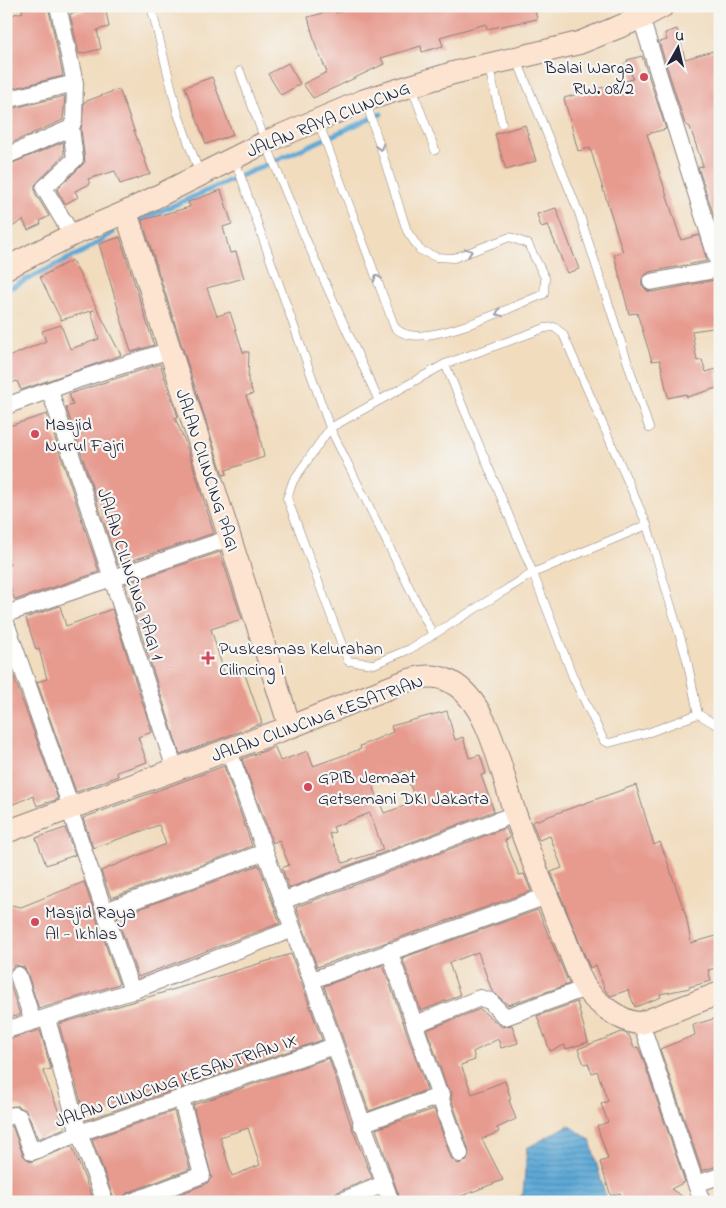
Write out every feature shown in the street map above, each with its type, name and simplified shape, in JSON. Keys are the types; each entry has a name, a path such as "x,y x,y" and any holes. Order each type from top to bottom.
{"street":[{"path":"58,6 75,83 74,120 71,128 75,161 44,188 72,235"},
{"name":"JALAN RAYA CILINCING","path":"6,268 72,235 126,212 266,142 365,100 488,63 579,43 641,18 663,6"},
{"path":"641,18 720,269 651,282"},
{"path":"6,100 75,83"},
{"path":"6,156 71,128"},
{"name":"JALAN CILINCING PAGI","path":"126,212 290,727"},
{"path":"6,406 77,380 170,350"},
{"name":"JALAN CILINCING PAGI 1","path":"50,390 175,769"},
{"path":"6,614 112,580 230,538"},
{"path":"6,623 132,991"},
{"name":"JALAN CILINCING KESATRIAN","path":"6,832 290,727 418,677 434,676 449,681 476,706 485,723 515,814 586,988 622,1018 629,1022 641,1023"},
{"path":"228,750 312,980 361,1124 391,1202"},
{"path":"282,901 515,814"},
{"path":"105,911 265,852"},
{"path":"312,980 547,896"},
{"path":"6,1030 132,991 293,929"},
{"path":"390,951 442,1096 460,1154"},
{"path":"18,975 40,1020 105,1202"},
{"path":"416,1024 480,998 490,1001 504,1018 586,988"},
{"path":"702,1202 641,1023 720,993"},
{"name":"JALAN CILINCING KESANTRIAN IX","path":"6,1117 14,1115 19,1118 32,1152 79,1133 334,1046"},
{"path":"361,1124 442,1096"},
{"path":"131,1202 202,1175 181,1098"},
{"path":"696,1184 720,1176"},
{"path":"339,1202 384,1184"}],"lane":[{"path":"151,6 178,114 200,176"},
{"path":"515,56 579,213 649,428"},
{"path":"488,63 502,123"},
{"path":"240,71 298,224 378,399"},
{"path":"411,86 435,150"},
{"path":"317,120 395,328 406,335 419,336 465,326 544,294 545,278 528,244 510,237 454,258 436,257 420,250 407,231 365,100"},
{"path":"234,158 330,428 433,635"},
{"path":"647,525 533,572 410,649 374,664 348,660 287,498 293,481 330,428 378,399 445,364 545,328 554,327 562,334 647,525 687,660 698,714 720,727"},
{"path":"445,364 533,572 573,677 606,742 650,732 698,714"}],"water":[{"path":"569,1125 590,1140 605,1194 604,1202 514,1202 523,1194 527,1148"}],"building":[{"path":"21,6 48,6 63,76 6,90 6,16 23,12"},
{"path":"105,6 109,27 97,30 101,49 79,54 70,14"},
{"path":"360,6 407,6 408,11 424,6 534,6 537,19 487,29 486,24 440,37 443,46 422,52 421,46 381,58 384,64 313,98 303,84 327,72 316,47 308,17 335,10 336,13"},
{"path":"677,29 685,59 720,49 720,235 698,167 703,166 690,127 685,124 659,42 667,40 665,33"},
{"path":"642,56 666,129 647,134 681,240 699,235 707,261 649,272 642,278 641,284 647,291 653,292 720,279 720,327 692,331 697,361 702,360 706,372 716,369 720,387 687,397 686,394 668,398 660,360 652,361 637,313 629,314 614,254 623,252 590,148 578,151 564,98 633,79 627,60"},
{"path":"288,63 300,84 281,95 268,74"},
{"path":"212,77 233,135 206,144 185,87"},
{"path":"119,89 150,174 120,184 115,171 88,179 90,184 75,191 78,197 65,204 57,190 85,162 81,129 84,102"},
{"path":"65,96 63,120 6,145 6,110"},
{"path":"525,125 536,161 506,170 495,134"},
{"path":"63,142 64,155 35,185 35,193 49,216 40,221 41,224 28,230 23,220 6,231 6,166"},
{"path":"221,190 232,224 223,227 230,253 236,252 244,278 207,288 217,316 230,312 243,352 249,352 248,380 253,394 246,396 258,428 264,457 226,470 227,474 223,475 142,220 190,207 188,202"},
{"path":"556,208 579,269 567,273 548,225 541,227 537,214"},
{"path":"120,237 154,345 131,352 99,244"},
{"path":"72,260 121,355 21,390 17,381 6,385 6,358 46,341 42,331 61,325 70,349 99,339 91,311 94,310 61,320 40,277"},
{"path":"160,364 178,417 175,418 186,444 214,533 118,565 66,407 73,405 69,394"},
{"path":"47,414 99,572 15,600 6,578 6,567 10,565 6,554 6,427"},
{"path":"220,552 242,619 211,629 225,675 243,669 262,723 180,754 125,584"},
{"path":"60,606 66,626 112,609 152,732 138,737 147,762 117,772 118,776 76,792 37,682 47,679 39,649 36,650 26,618"},
{"path":"6,655 58,799 37,806 33,796 11,805 6,793"},
{"path":"447,711 455,740 463,737 469,758 480,755 486,774 481,775 494,811 289,888 282,868 289,865 279,840 273,843 242,759 275,747 280,761 308,751 313,766 361,749 360,746 393,732 391,726","holes":["405,771 416,802 384,813 372,783","370,813 383,850 343,863 329,834 335,832 333,827"]},
{"path":"224,766 252,846 111,898 101,871 166,844 159,825 93,848 83,818"},
{"path":"636,785 654,845 660,842 665,855 686,916 691,943 720,935 720,967 708,970 711,981 690,988 660,994 661,997 635,1007 628,990 611,996 605,990 596,965 590,968 551,872 562,868 550,836 539,840 532,822"},
{"path":"65,828 75,855 46,865 36,838"},
{"path":"506,828 510,838 505,840 519,875 524,874 531,891 317,967 296,907"},
{"path":"259,865 280,923 138,977 117,917"},
{"path":"84,882 119,984 39,1009 27,972 24,967 15,965 10,969 8,978 20,1015 6,1019 6,904 21,907"},
{"path":"538,910 569,984 508,1005 492,991 478,952 449,963 460,995 421,1011 402,958"},
{"path":"291,954 322,1040 86,1120 59,1024"},
{"path":"383,965 427,1090 369,1111 324,986"},
{"path":"577,1002 588,1042 566,1049 565,1045 550,1051 537,1016"},
{"path":"480,1009 502,1027 512,1025 518,1043 501,1048 498,1039 473,1052 475,1060 461,1065 472,1094 505,1081 516,1119 497,1128 499,1132 482,1139 503,1180 446,1202 401,1202 376,1129 434,1109 451,1158 458,1164 467,1161 469,1151 451,1098 452,1092 447,1087 427,1030"},
{"path":"720,1017 720,1165 702,1171 660,1049 695,1035 693,1025"},
{"path":"40,1030 51,1069 43,1071 65,1128 38,1139 26,1110 17,1106 6,1107 6,1040"},
{"path":"622,1032 629,1035 634,1048 638,1047 642,1056 685,1182 671,1189 691,1202 623,1202 620,1193 611,1196 600,1162 608,1159 597,1126 608,1122 601,1104 608,1101 597,1071 592,1073 588,1063 584,1064 578,1049"},
{"path":"329,1058 352,1128 372,1178 335,1193 329,1202 160,1202 206,1184 212,1178 193,1105","holes":["248,1128 260,1165 232,1176 220,1137"]},
{"path":"174,1111 190,1169 127,1193 121,1202 115,1202 92,1139"},
{"path":"12,1126 23,1155 30,1162 72,1146 94,1202 6,1202 6,1127"}],"waterway":[{"path":"136,222 381,114"},
{"path":"6,290 84,251 113,233"}],"place":[{"name":"Balai Warga RW. 08/2","path":"644,77"},
{"name":"Masjid Nurul Fajri","path":"35,434"},
{"name":"Puskesmas Kelurahan Cilincing I","path":"208,658"},
{"name":"GPIB Jemaat Getsemani DKI Jakarta","path":"308,787"},
{"name":"Masjid Raya Al - Ikhlas","path":"35,922"}]}
